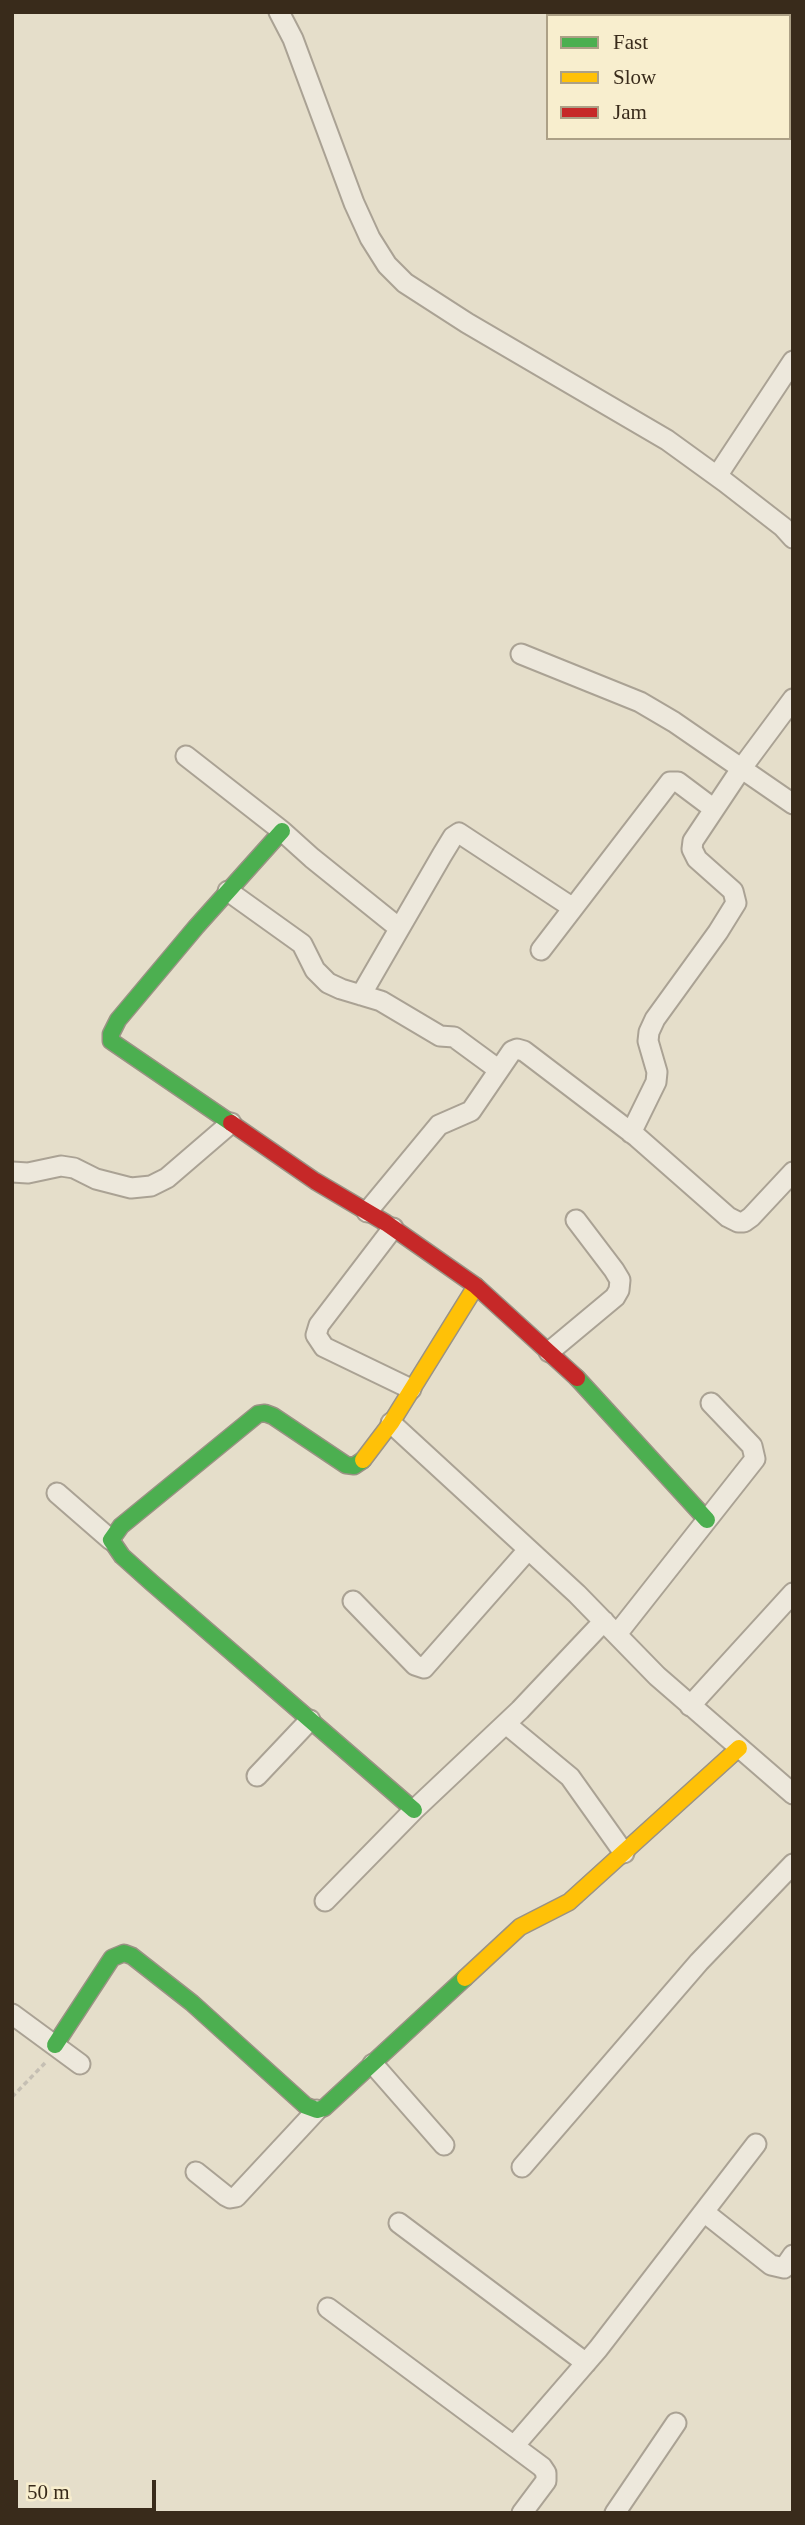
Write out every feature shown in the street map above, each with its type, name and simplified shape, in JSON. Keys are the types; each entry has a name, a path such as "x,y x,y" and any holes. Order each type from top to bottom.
{"street":[{"path":"279,12 293,39 354,203 370,238 387,265 405,283 467,323 667,440 717,475 793,538"},
{"path":"717,475 793,361"},
{"path":"521,654 640,702 674,722 793,804"},
{"path":"631,1133 656,1082 657,1072 648,1041 649,1032 655,1019 736,903 733,891 697,859 692,849 693,841 741,769 793,699"},
{"path":"186,756 399,928"},
{"path":"541,950 670,782 678,782 714,809"},
{"path":"282,831 118,1020 111,1034 111,1041 315,1181 393,1228 476,1286 574,1374 707,1520"},
{"path":"360,995 453,837 459,833 573,908"},
{"path":"228,891 302,944 314,970 322,979 341,989 381,1001 435,1034 454,1037 499,1070"},
{"path":"367,1212 439,1125 471,1111 512,1051 517,1049 524,1051 631,1133 728,1217 738,1222 744,1222 751,1217 793,1172"},
{"path":"12,1172 61,1166 131,1188 151,1186 167,1178 231,1123"},
{"path":"549,1352 615,1297 619,1290 620,1280 614,1270 576,1220"},
{"path":"393,1228 319,1325 316,1335 324,1347 411,1389"},
{"path":"111,1540 121,1526 258,1414 273,1416 346,1465 361,1463 391,1423 476,1286"},
{"path":"325,1901 414,1810 610,1628 707,1520 755,1459 752,1446 711,1403"},
{"path":"391,1423 690,1706 793,1794"},
{"path":"57,1493 111,1540 113,1546 132,1565 414,1810"},
{"path":"354,1601 415,1665 424,1668 527,1551"},
{"path":"690,1706 793,1593"},
{"path":"257,1776 310,1720"},
{"path":"506,1724 570,1777 624,1853"},
{"path":"196,2172 226,2196 236,2197 317,2110 324,2108 373,2064 520,1927 569,1902 739,1748"},
{"path":"522,2167 699,1962 793,1864"},
{"path":"57,2047 113,1958 124,1954 132,1956 192,2003 306,2106 317,2110"},
{"path":"12,2014 80,2064"},
{"path":"373,2064 444,2145"},
{"path":"514,2446 586,2363 756,2144"},
{"path":"704,2212 771,2265 784,2268 793,2255"},
{"path":"399,2223 586,2363"},
{"path":"328,2308 542,2467 546,2473 546,2481 522,2513"},
{"path":"615,2513 676,2423"}],"path":[{"path":"12,2097 57,2047"}],"traffic: fast":[{"path":"231,1123 111,1041 111,1034 118,1020 196,927 282,831"},
{"path":"577,1378 707,1520"},
{"path":"363,1460 354,1466 346,1465 273,1416 258,1414 121,1526 111,1540 122,1556 151,1582 414,1810"},
{"path":"55,2045 112,1958 124,1953 132,1956 192,2003 306,2106 317,2110 324,2108 465,1978"}],"traffic: slow":[{"path":"363,1460 391,1423 476,1286"},
{"path":"465,1978 520,1927 569,1902 739,1748"}],"traffic: jam":[{"path":"231,1123 315,1181 386,1223 476,1286 577,1378"}]}
